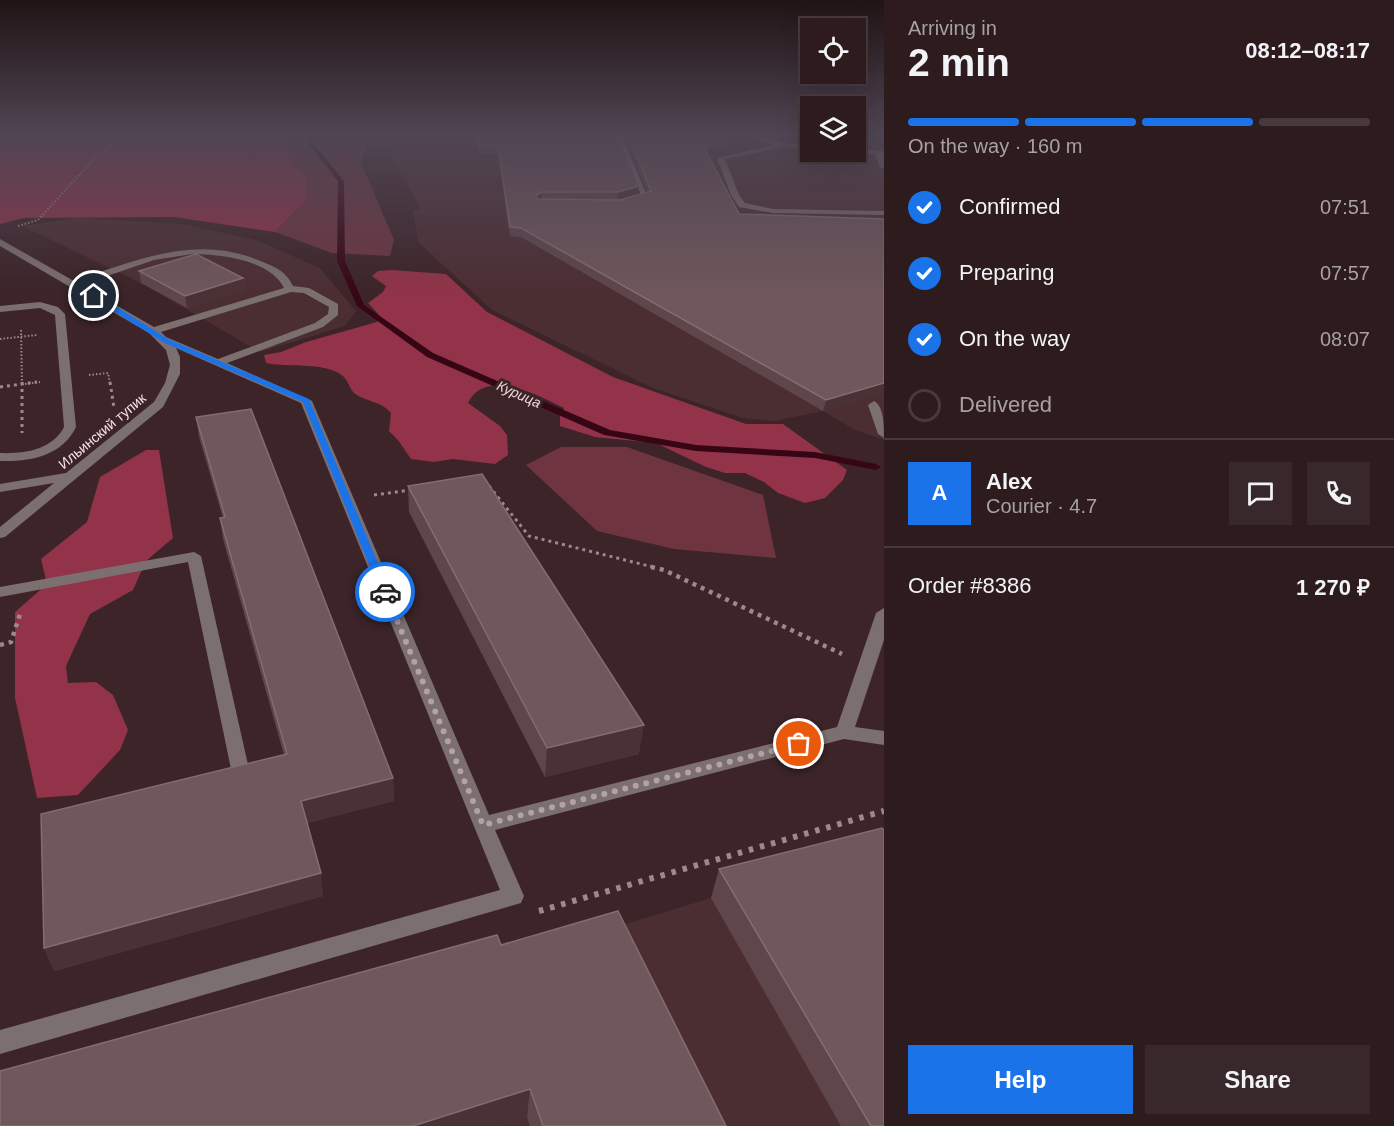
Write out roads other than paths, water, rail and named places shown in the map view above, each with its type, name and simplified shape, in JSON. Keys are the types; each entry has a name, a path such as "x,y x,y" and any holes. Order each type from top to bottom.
{"street":[{"path":"619,204 645,196 641,188"},
{"path":"734,188 742,205 773,211 884,213"},
{"path":"0,242 159,336 306,401 513,896 0,1042"},
{"path":"74,284 173,252 206,250 233,254 283,275 290,289"},
{"path":"159,336 290,289 306,290 334,306 333,315 319,325 252,348 217,363"},
{"path":"0,309 42,306 57,310 60,314 70,427 68,434 51,448 22,456 0,457"},
{"name":"Ильинский тупик","path":"0,534 159,404 176,374 175,356 159,336"},
{"path":"874,405 884,435"},
{"path":"0,488 70,477"},
{"path":"0,592 194,556 240,769"},
{"path":"844,732 884,613"},
{"path":"483,825 844,732 884,738"}],"waterway":[{"name":"Курица","path":"341,188 341,261 361,306 430,355 608,433 696,448 815,455 876,467"}]}
